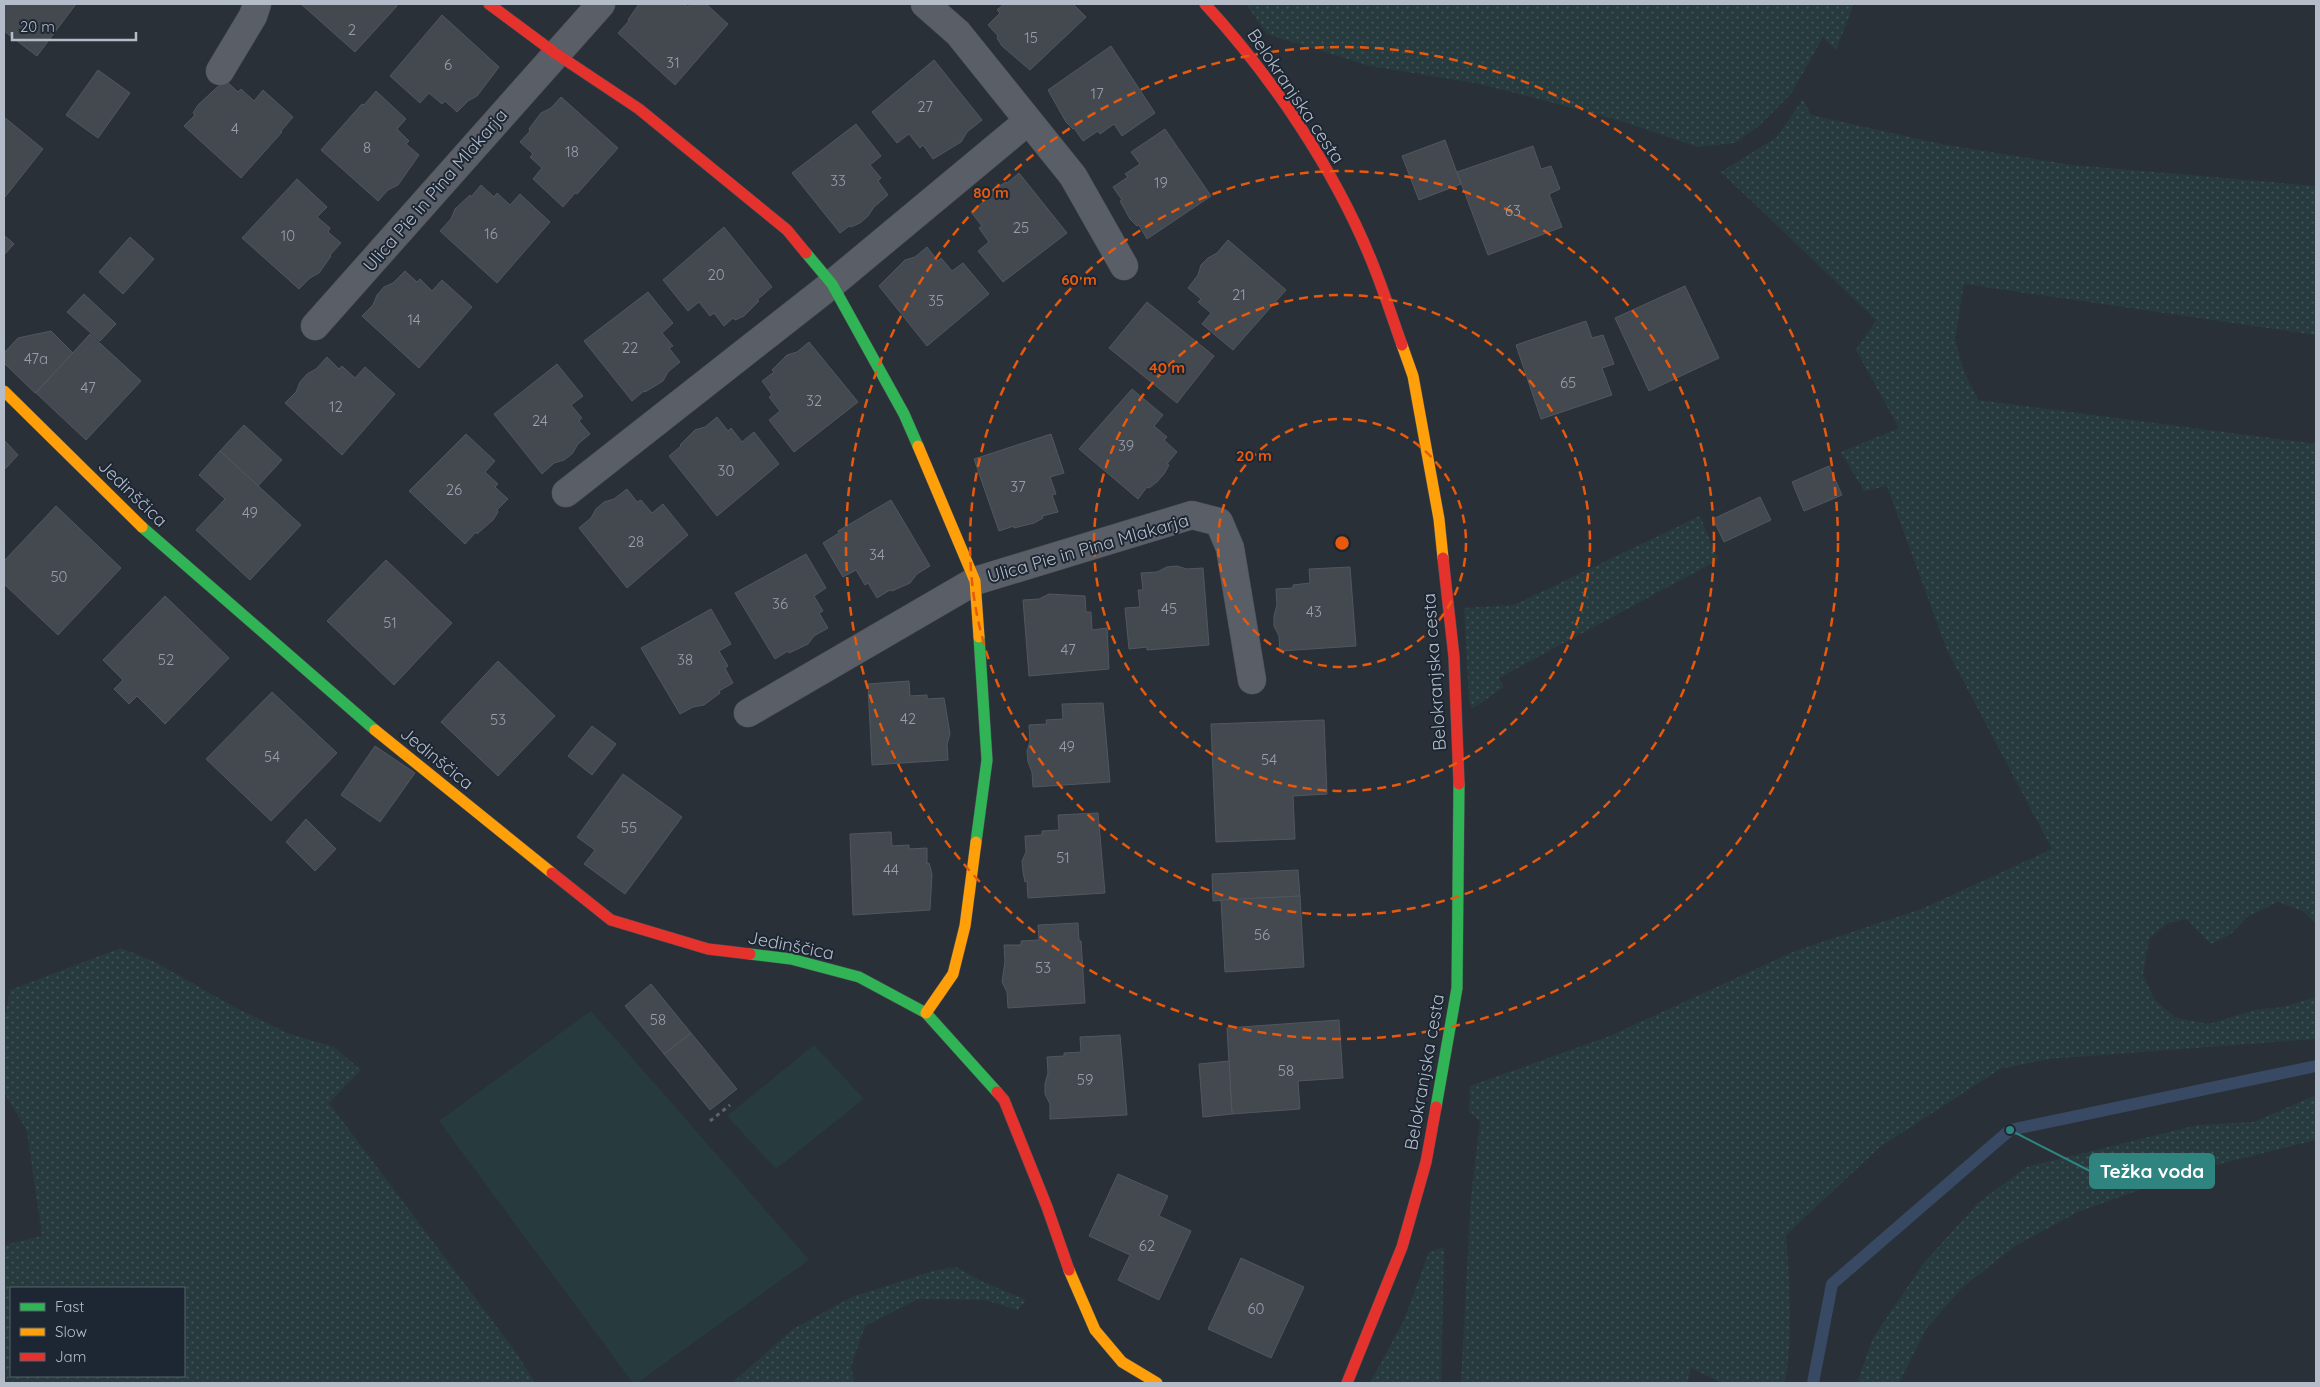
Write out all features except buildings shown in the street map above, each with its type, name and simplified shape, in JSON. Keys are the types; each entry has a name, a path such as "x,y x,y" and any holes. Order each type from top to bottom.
{"street":[{"path":"220,71 257,4"},
{"name":"Ulica Pie in Pina Mlakarja","path":"489,4 555,54 639,108 788,230 832,284 904,414 975,581 987,760 966,926 953,974 926,1013"},
{"name":"Ulica Pie in Pina Mlakarja","path":"315,326 601,4"},
{"path":"925,4 958,34 1073,176 1124,266"},
{"name":"Belokranjska cesta","path":"1205,4 1242,44 1323,161 1372,261 1413,376 1439,518 1451,627 1460,816 1457,988 1426,1162 1402,1247 1347,1383"},
{"path":"566,493 832,284 1028,121"},
{"name":"Jedinščica","path":"4,391 153,538 336,698 611,920 708,949 791,959 859,977 926,1013 1004,1100 1047,1208 1078,1294 1095,1330 1122,1362 1158,1383"},
{"name":"Ulica Pie in Pina Mlakarja","path":"748,713 975,581 1192,515 1219,522 1230,548 1252,680"}],"path":[{"path":"710,1121 730,1105"}],"green space":[{"path":"1246,4 1854,4 1836,50 1823,37 1791,94 1759,126 1735,143 1698,147 1621,121 1535,98 1475,83 1370,66 1267,34"},
{"path":"1803,99 1811,115 1941,144 2072,165 2316,186 2316,335 1964,284 1955,340 1965,374 1978,400 2316,444 2316,924 2303,911 2278,902 2247,917 2231,934 2211,944 2186,919 2168,923 2149,939 2143,975 2155,1000 2176,1018 2209,1024 2255,1010 2283,1007 2316,997 2316,1039 2049,1059 2000,1069 1880,1147 1786,1235 1790,1291 1790,1328 1785,1383 1722,1383 1691,1368 1687,1383 1461,1383 1471,1196 1480,1122 1469,1110 1470,1086 1610,1036 1795,951 1924,908 2052,849 1947,650 1887,486 1864,491 1841,452 1899,428 1856,350 1876,320 1721,172 1777,137"},
{"path":"1700,516 1718,560 1499,678 1504,687 1472,709 1469,700 1464,608 1514,605"},
{"path":"121,948 153,961 236,1008 289,1034 334,1047 361,1070 329,1103 515,1351 535,1383 4,1383 4,1245 42,1236 27,1131 4,1092 4,1022 10,990"},
{"path":"591,1011 809,1260 637,1383 633,1383 439,1121"},
{"path":"814,1045 864,1099 776,1169 727,1116"},
{"path":"2316,1095 2316,1140 2196,1170 2080,1211 2015,1246 1962,1288 1926,1329 1899,1383 1857,1383 1873,1338 1923,1264 1978,1203 2027,1167 2198,1125 2254,1122"},
{"path":"1444,1247 1441,1383 1370,1383 1404,1320 1429,1252"},
{"path":"956,1267 981,1281 1026,1300 1018,1310 984,1300 918,1299 865,1326 851,1367 855,1383 732,1383 793,1329 852,1297 933,1271"}],"waterway":[{"path":"1813,1383 1832,1284 2010,1130 2316,1066"}],"traffic: fast":[{"path":"806,253 832,284 904,414 918,446"},
{"path":"142,527 375,730"},
{"path":"976,842 987,760 979,637"},
{"path":"1436,1107 1457,988 1459,784"},
{"path":"750,954 791,959 859,977 926,1013 997,1092"}],"traffic: slow":[{"path":"1402,345 1413,376 1439,519 1443,558"},
{"path":"4,391 142,527"},
{"path":"918,446 975,581 979,637"},
{"path":"375,730 552,873"},
{"path":"926,1013 953,974 965,926 976,842"},
{"path":"1069,1270 1095,1330 1122,1362 1157,1383"}],"traffic: jam":[{"path":"489,4 555,53 639,109 787,230 806,253"},
{"path":"1205,4 1230,32 1278,93 1321,159 1357,227 1376,272 1402,345"},
{"path":"1443,558 1454,657 1459,784"},
{"path":"552,873 611,920 708,949 750,954"},
{"path":"997,1092 1004,1100 1047,1207 1069,1270"},
{"path":"1347,1383 1402,1247 1426,1162 1436,1107"}],"place":[{"name":"Težka voda","path":"2010,1130"}]}
